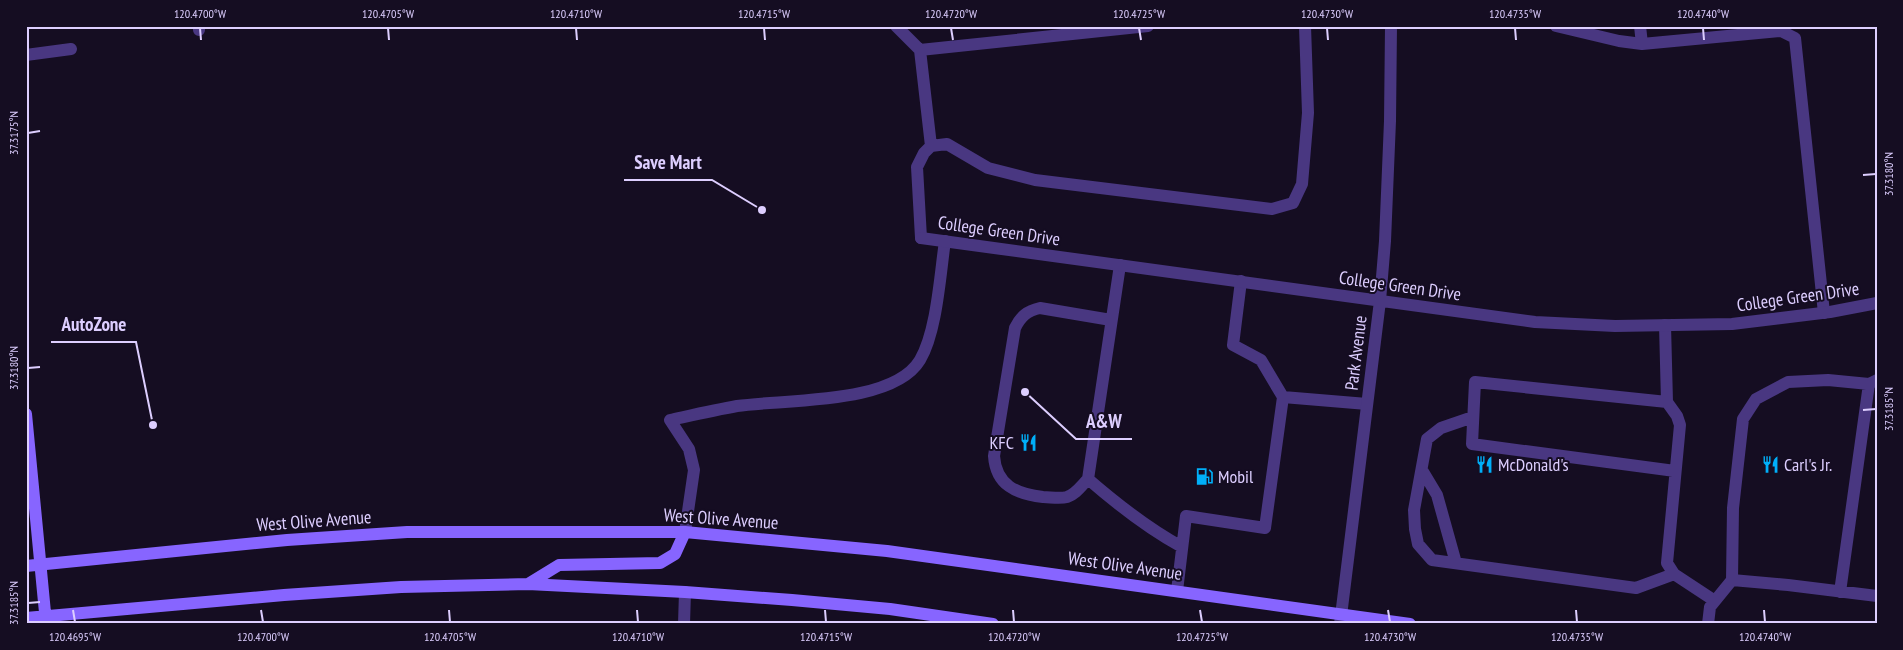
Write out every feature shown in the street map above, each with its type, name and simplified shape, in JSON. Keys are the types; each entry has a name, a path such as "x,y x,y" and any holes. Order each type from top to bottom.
{"main road":[{"path":"26,414 46,620"},
{"name":"West Olive Avenue","path":"26,566 287,540 408,532 685,532 886,550 1177,592 1341,619 1410,624"},
{"path":"528,584 559,565 660,563 675,554 685,532"},
{"path":"26,618 46,620 284,595 392,588 528,584 685,592 890,609 993,624"}],"street":[{"path":"896,26 920,50 931,146 948,144 988,168 1035,180 1272,209 1293,203 1302,184 1308,113 1306,26"},
{"path":"920,50 1148,26"},
{"name":"Park Avenue","path":"1341,619 1380,301 1390,130 1391,26"},
{"path":"1556,26 1619,41 1642,44 1780,31 1795,38 1824,313"},
{"path":"1640,26 1642,44"},
{"path":"26,55 71,49"},
{"name":"College Green Drive","path":"931,146 924,153 917,167 921,238 945,242 1535,322 1615,326 1732,324 1824,313 1877,303"},
{"path":"685,532 694,470 689,449 670,420 738,406 845,396 880,388 902,379 920,359 929,336 945,242"},
{"path":"1111,320 1040,308 1031,310 1020,318 1014,328 994,456 995,470 1002,480 1016,491 1032,496 1065,497 1078,491 1088,479 1120,265"},
{"path":"1177,592 1186,516 1265,528 1282,397 1260,360 1233,345 1241,281"},
{"path":"1665,325 1667,402 1677,416 1680,425 1667,562 1674,574 1715,601"},
{"path":"1708,624 1710,607 1732,580 1733,508 1743,419 1756,399 1788,382 1828,380 1873,382 1840,592"},
{"path":"1667,402 1475,382 1472,444 1675,471"},
{"path":"1282,397 1367,404"},
{"path":"1473,417 1441,428 1427,439 1414,510 1418,544 1432,560 1636,588 1674,574"},
{"path":"1422,470 1437,495 1456,563"},
{"path":"1088,479 1128,514 1159,535 1182,547"},
{"path":"1732,580 1877,596"},
{"path":"684,624 685,592"}],"place":[{"name":"Save Mart","path":"762,210"},
{"name":"A&W","path":"1025,392"},
{"name":"AutoZone","path":"153,425"},
{"name":"KFC","path":"1028,443"},
{"name":"McDonald's","path":"1484,465"},
{"name":"Carl's Jr.","path":"1770,465"},
{"name":"Mobil","path":"1204,477"}]}
